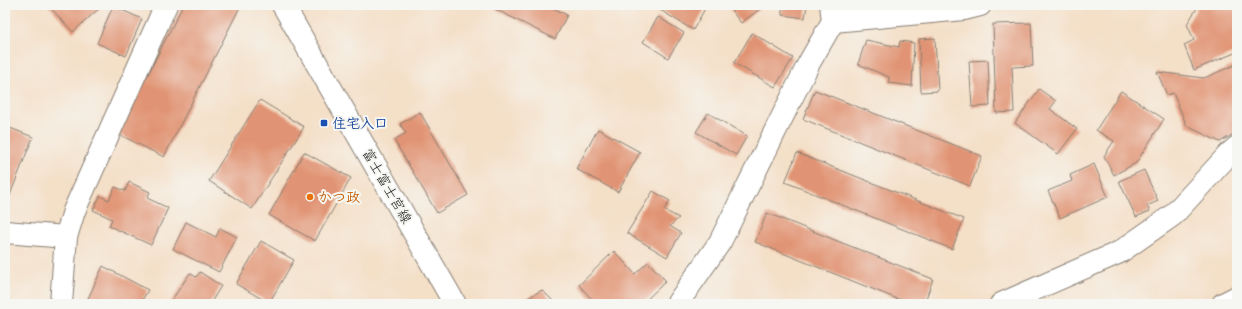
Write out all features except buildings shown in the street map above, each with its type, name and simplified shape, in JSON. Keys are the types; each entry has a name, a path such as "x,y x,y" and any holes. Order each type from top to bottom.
{"main road":[{"path":"61,304 66,238 74,211 166,5"},
{"name":"富士富士宮線","path":"283,5 455,304"},
{"path":"677,304 720,242 809,63 832,13 964,9 980,5"},
{"path":"1001,304 1120,252 1173,214 1230,152 1237,147"},
{"path":"5,232 66,238"},
{"path":"1223,304 1237,297"}],"place":[{"name":"住宅入口","path":"324,123"},
{"name":"かつ政","path":"310,197"}]}
